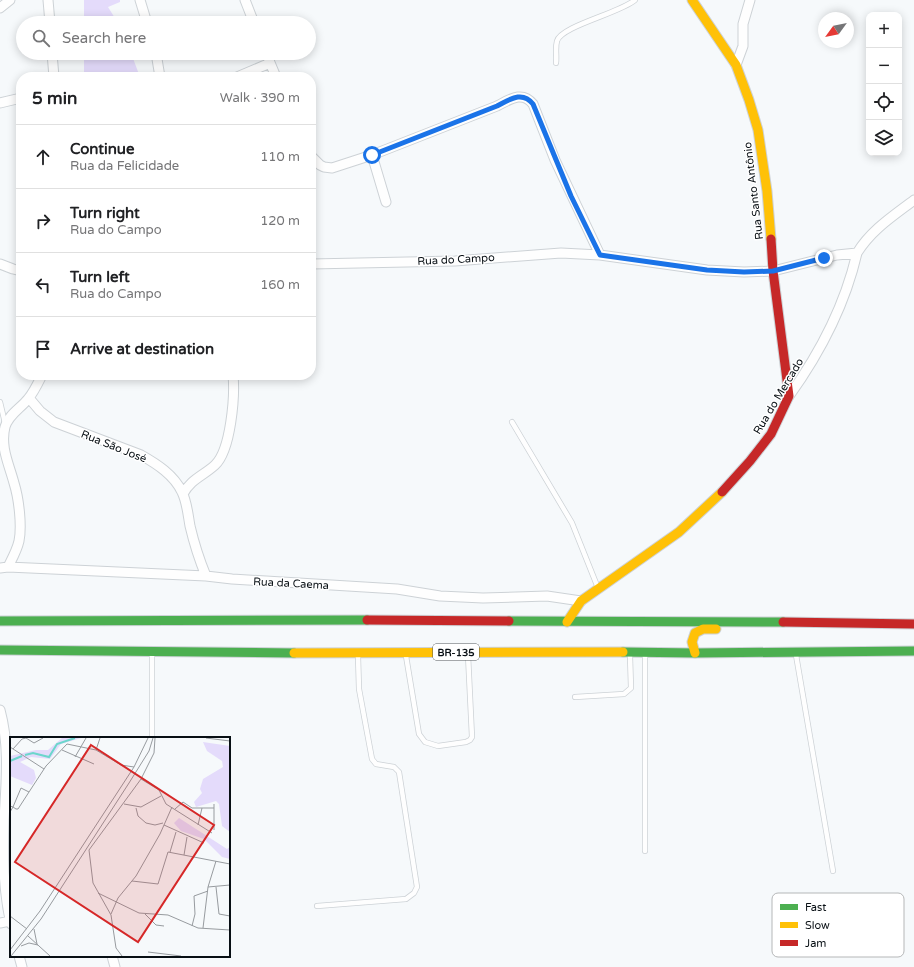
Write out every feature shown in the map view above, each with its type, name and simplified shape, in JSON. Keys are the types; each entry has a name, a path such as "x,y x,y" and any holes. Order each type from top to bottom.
{"main road":[{"name":"Rua Santo Antônio","path":"692,0 736,65 749,100 759,136 767,191 773,271 789,396"},
{"name":"Rua do Mercado","path":"567,622 581,601 679,532 716,500 771,434 789,396"},
{"path":"581,601 587,614 592,619 600,622"},
{"path":"0,621 719,621 914,624"},
{"path":"695,653 692,642 695,633 709,628 837,631 890,628 914,624"},
{"name":"BR-135","path":"0,650 358,653 695,653 914,651"}],"street":[{"path":"0,8 10,0"},
{"path":"44,0 49,11"},
{"path":"48,0 49,16"},
{"path":"140,0 145,16"},
{"path":"245,0 251,16"},
{"path":"736,65 743,46 743,24 750,0"},
{"path":"53,60 54,72"},
{"path":"157,60 159,72"},
{"path":"269,60 274,72"},
{"path":"249,72 270,63"},
{"path":"316,161 324,167 332,168 372,155 515,98 524,97 533,104 571,196 600,255"},
{"path":"0,103 16,99"},
{"path":"372,155 386,202"},
{"name":"Rua do Mercado","path":"789,396 815,358 836,317 857,253 862,245 880,225 914,200"},
{"name":"Rua do Campo","path":"316,264 454,261 561,253 600,255 707,270 744,272 773,271 837,255 857,253"},
{"path":"0,264 16,269"},
{"path":"4,568 18,543 20,535 15,484 4,455 2,442 5,425 11,416 29,398 39,380"},
{"path":"183,494 189,483 216,464 222,454 230,428 233,396 232,380"},
{"name":"Rua São José","path":"29,398 54,422 141,455 164,470 174,480 183,494 195,546 206,576"},
{"name":"Rua da Caema","path":"4,568 206,576 232,579 397,589 440,596 483,598 547,596 581,601"},
{"path":"0,710 5,728 7,762 3,853 6,894 10,916"},
{"path":"0,923 10,922"},
{"path":"19,957 22,967"},
{"path":"112,957 115,967"}],"lane":[{"path":"556,63 557,41 561,35 571,28 617,11 635,0"},
{"path":"0,402 5,425"},
{"path":"512,422 572,523 598,589"},
{"path":"152,651 152,737"},
{"path":"406,652 419,734 425,742 438,746 466,742 472,737 468,652"},
{"path":"575,697 624,694 628,692 631,688 630,652"},
{"path":"645,652 645,851"},
{"path":"796,652 833,871"},
{"path":"317,906 406,899 414,893 417,887 399,772 394,767 376,764 372,759 359,688 358,653"}],"shaded area":[{"path":"84,0 120,0 120,2 108,7 114,16 84,16"},
{"path":"84,60 134,60 138,72 84,72"}],"traffic: fast":[{"path":"0,621 367,620"},
{"path":"509,621 783,622"},
{"path":"0,650 294,653"},
{"path":"623,652 695,653 914,651"}],"traffic: slow":[{"path":"692,0 736,65 749,100 758,130 767,191 771,239"},
{"path":"567,622 581,601 679,532 722,492"},
{"path":"695,653 692,642 695,633 703,629 716,629"},
{"path":"294,653 623,652"}],"traffic: jam":[{"path":"722,492 750,461 771,434 789,396 773,271 771,239"},
{"path":"367,620 509,621"},
{"path":"783,622 914,624"}],"route":[{"path":"372,155 522,96 527,98 533,104 555,160 600,255 707,270 744,272 773,271 824,258"}]}
